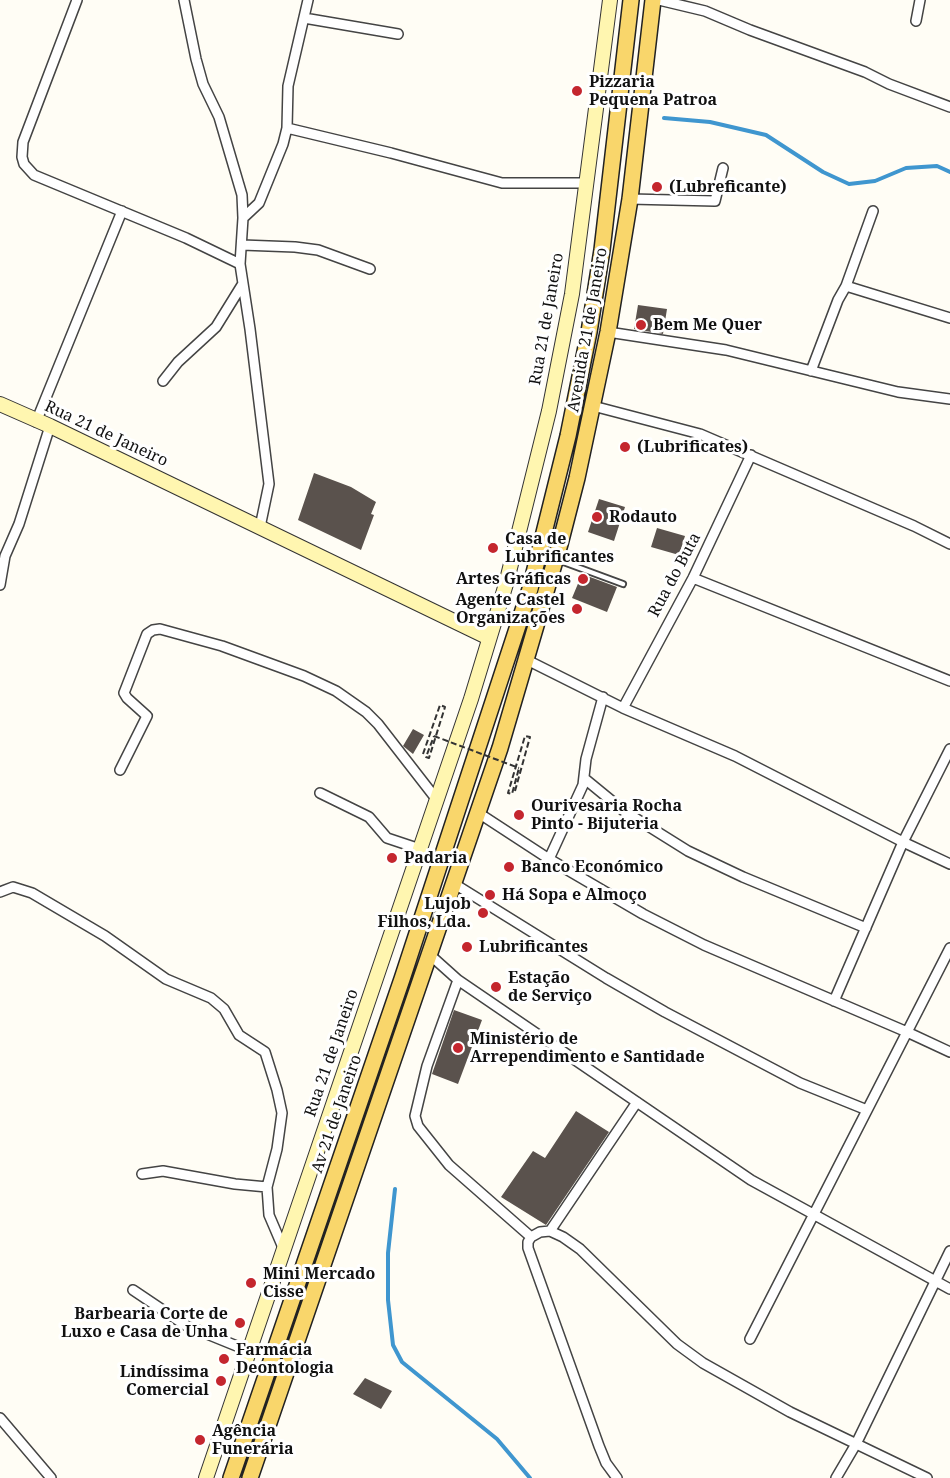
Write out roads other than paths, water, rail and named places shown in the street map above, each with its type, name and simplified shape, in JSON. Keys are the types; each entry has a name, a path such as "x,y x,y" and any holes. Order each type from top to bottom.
{"main road":[{"name":"Avenida 21 de Janeiro","path":"474,761 519,629 568,436 589,332 602,250 632,0"},
{"name":"Avenida 21 de Janeiro","path":"527,660 577,478 608,332 630,199 653,0"},
{"path":"250,1478 500,748 527,660"},
{"name":"Av 21 de Janeiro","path":"231,1478 474,761"}],"street":[{"path":"77,0 23,142 22,157 29,171 186,238 240,264"},
{"path":"184,0 203,84 219,117 240,187 243,218 240,264 242,285 250,329 269,484 260,527"},
{"path":"243,218 257,207 277,163 287,128 288,86 308,0"},
{"name":"Rua 21 de Janeiro","path":"206,1478 471,699 522,525 549,411 572,294 610,0"},
{"path":"659,0 705,11 950,107"},
{"path":"916,21 920,0"},
{"path":"304,18 333,21 398,34"},
{"path":"287,128 502,183 587,183"},
{"path":"630,199 715,201 723,168"},
{"path":"0,585 5,556 19,524 43,424 122,211"},
{"path":"811,371 838,300 846,286 873,211"},
{"path":"242,245 318,250 370,269"},
{"path":"163,381 178,362 216,327 242,285"},
{"path":"846,286 950,318"},
{"path":"608,332 726,350 898,392 950,399"},
{"name":"Rua 21 de Janeiro","path":"0,404 489,638"},
{"path":"593,406 700,434 914,526 950,544"},
{"name":"Rua do Buta","path":"623,708 693,578 751,455"},
{"path":"693,578 950,681"},
{"path":"120,770 147,716 124,693 147,634 160,629 222,646 304,676 336,692 366,712 378,724 437,801"},
{"path":"527,660 623,708 735,756 950,864"},
{"path":"549,859 585,779 586,759 603,697"},
{"path":"834,1001 903,842 950,748"},
{"path":"585,779 624,812 688,851 743,877 866,928"},
{"path":"320,793 369,817 387,837 420,849"},
{"path":"477,812 549,859 643,914 694,940 950,1052"},
{"path":"453,883 665,1012 800,1083 867,1110"},
{"path":"0,892 13,887 32,893 105,936 166,980 211,998 224,1010 239,1035 265,1052 283,1119 267,1187 269,1215 284,1250"},
{"path":"750,1340 950,948"},
{"path":"429,954 458,980 751,1180 950,1289"},
{"path":"458,980 427,1066 416,1120 449,1165 531,1237"},
{"path":"550,1231 637,1102"},
{"path":"142,1174 164,1171 235,1184 267,1187"},
{"path":"617,1478 606,1463 599,1446 528,1248 531,1237 540,1232 550,1231 580,1249 677,1344 704,1363 790,1412 927,1478"},
{"path":"836,1478 856,1444 950,1251"},
{"path":"133,1290 184,1325 249,1351"},
{"path":"0,1418 51,1478"}],"lane":[{"path":"556,560 623,584"}],"waterway":[{"path":"664,118 710,122 766,135 823,172 849,184 875,181 906,168 937,166 950,172"},
{"path":"395,1189 388,1253 388,1300 393,1345 402,1362 497,1439 530,1478"}],"place":[{"name":"Pizzaria Pequena Patroa","path":"577,91"},
{"name":"(Lubreficante)","path":"657,187"},
{"name":"Bem Me Quer","path":"641,325"},
{"name":"(Lubrificates)","path":"625,447"},
{"name":"Rodauto","path":"597,517"},
{"name":"Casa de Lubrificantes","path":"493,548"},
{"name":"Artes Gráficas","path":"583,579"},
{"name":"Agente Castel Organizações","path":"577,609"},
{"name":"Ourivesaria Rocha Pinto - Bijuteria","path":"519,815"},
{"name":"Padaria","path":"392,858"},
{"name":"Banco Económico","path":"509,867"},
{"name":"Há Sopa e Almoço","path":"490,895"},
{"name":"Lujob Filhos, Lda.","path":"483,913"},
{"name":"Lubrificantes","path":"467,947"},
{"name":"Estação de Serviço","path":"496,987"},
{"name":"Ministério de Arrependimento e Santidade","path":"458,1048"},
{"name":"Mini Mercado Cisse","path":"251,1283"},
{"name":"Barbearia Corte de Luxo e Casa de Unha","path":"240,1323"},
{"name":"Farmácia Deontologia","path":"224,1359"},
{"name":"Lindíssima Comercial","path":"221,1381"},
{"name":"Agência Funerária","path":"200,1440"}]}
